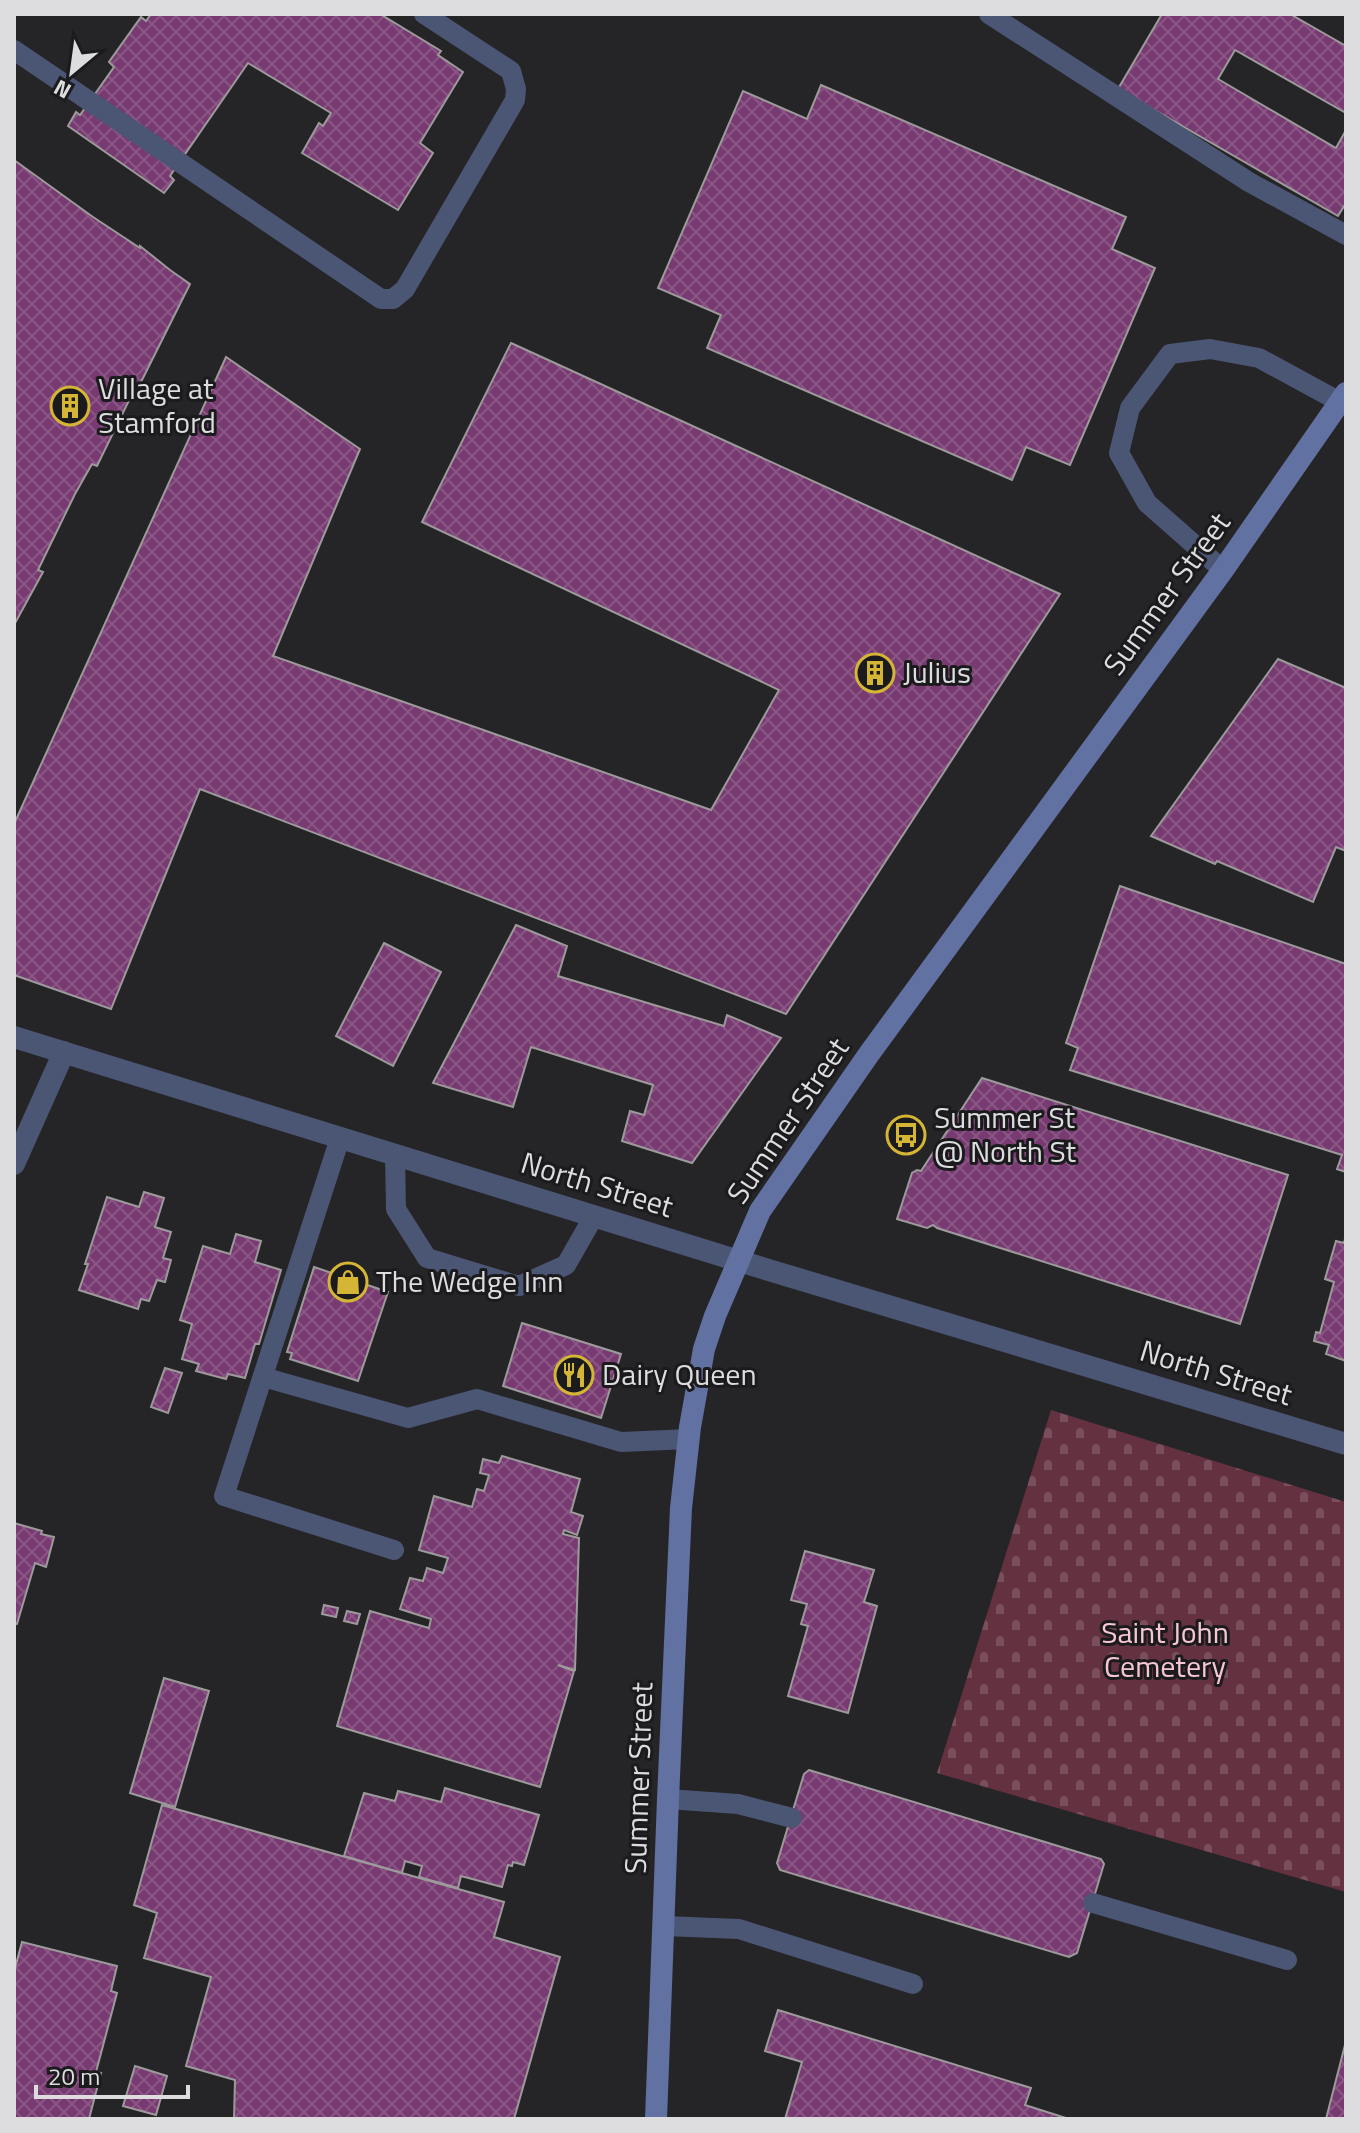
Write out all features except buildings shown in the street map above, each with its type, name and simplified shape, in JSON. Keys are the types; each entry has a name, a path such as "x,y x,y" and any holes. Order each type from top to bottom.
{"main road":[{"name":"Summer Street","path":"656,2119 681,1508 704,1349 715,1316 760,1211 869,1054 1223,570 1343,398"}],"street":[{"name":"North Street","path":"14,1037 1346,1444"},
{"path":"14,1164 64,1052"}],"lane":[{"path":"14,50 381,299 393,299 405,289 515,100 516,89 511,71 424,14"},
{"path":"989,14 1249,182 1346,235"},
{"path":"1223,570 1147,503 1119,453 1130,408 1170,354 1210,349 1259,358 1343,398"},
{"path":"340,1138 224,1496 394,1550"},
{"path":"395,1155 396,1209 427,1258 519,1286 566,1265 594,1216"},
{"path":"263,1377 408,1418 477,1399 621,1442 689,1439"},
{"path":"668,1799 738,1804 792,1818"},
{"path":"1093,1903 1287,1960"},
{"path":"664,1926 739,1929 913,1984"}],"green space":[{"name":"Saint John Cemetery","path":"1051,1410 1346,1502 1346,1892 937,1773"}],"place":[{"name":"Village at Stamford","path":"70,406"},
{"name":"Julius","path":"875,673"},
{"name":"Summer St @ North St","path":"906,1135"},
{"name":"The Wedge Inn","path":"348,1282"},
{"name":"Dairy Queen","path":"574,1375"}]}
